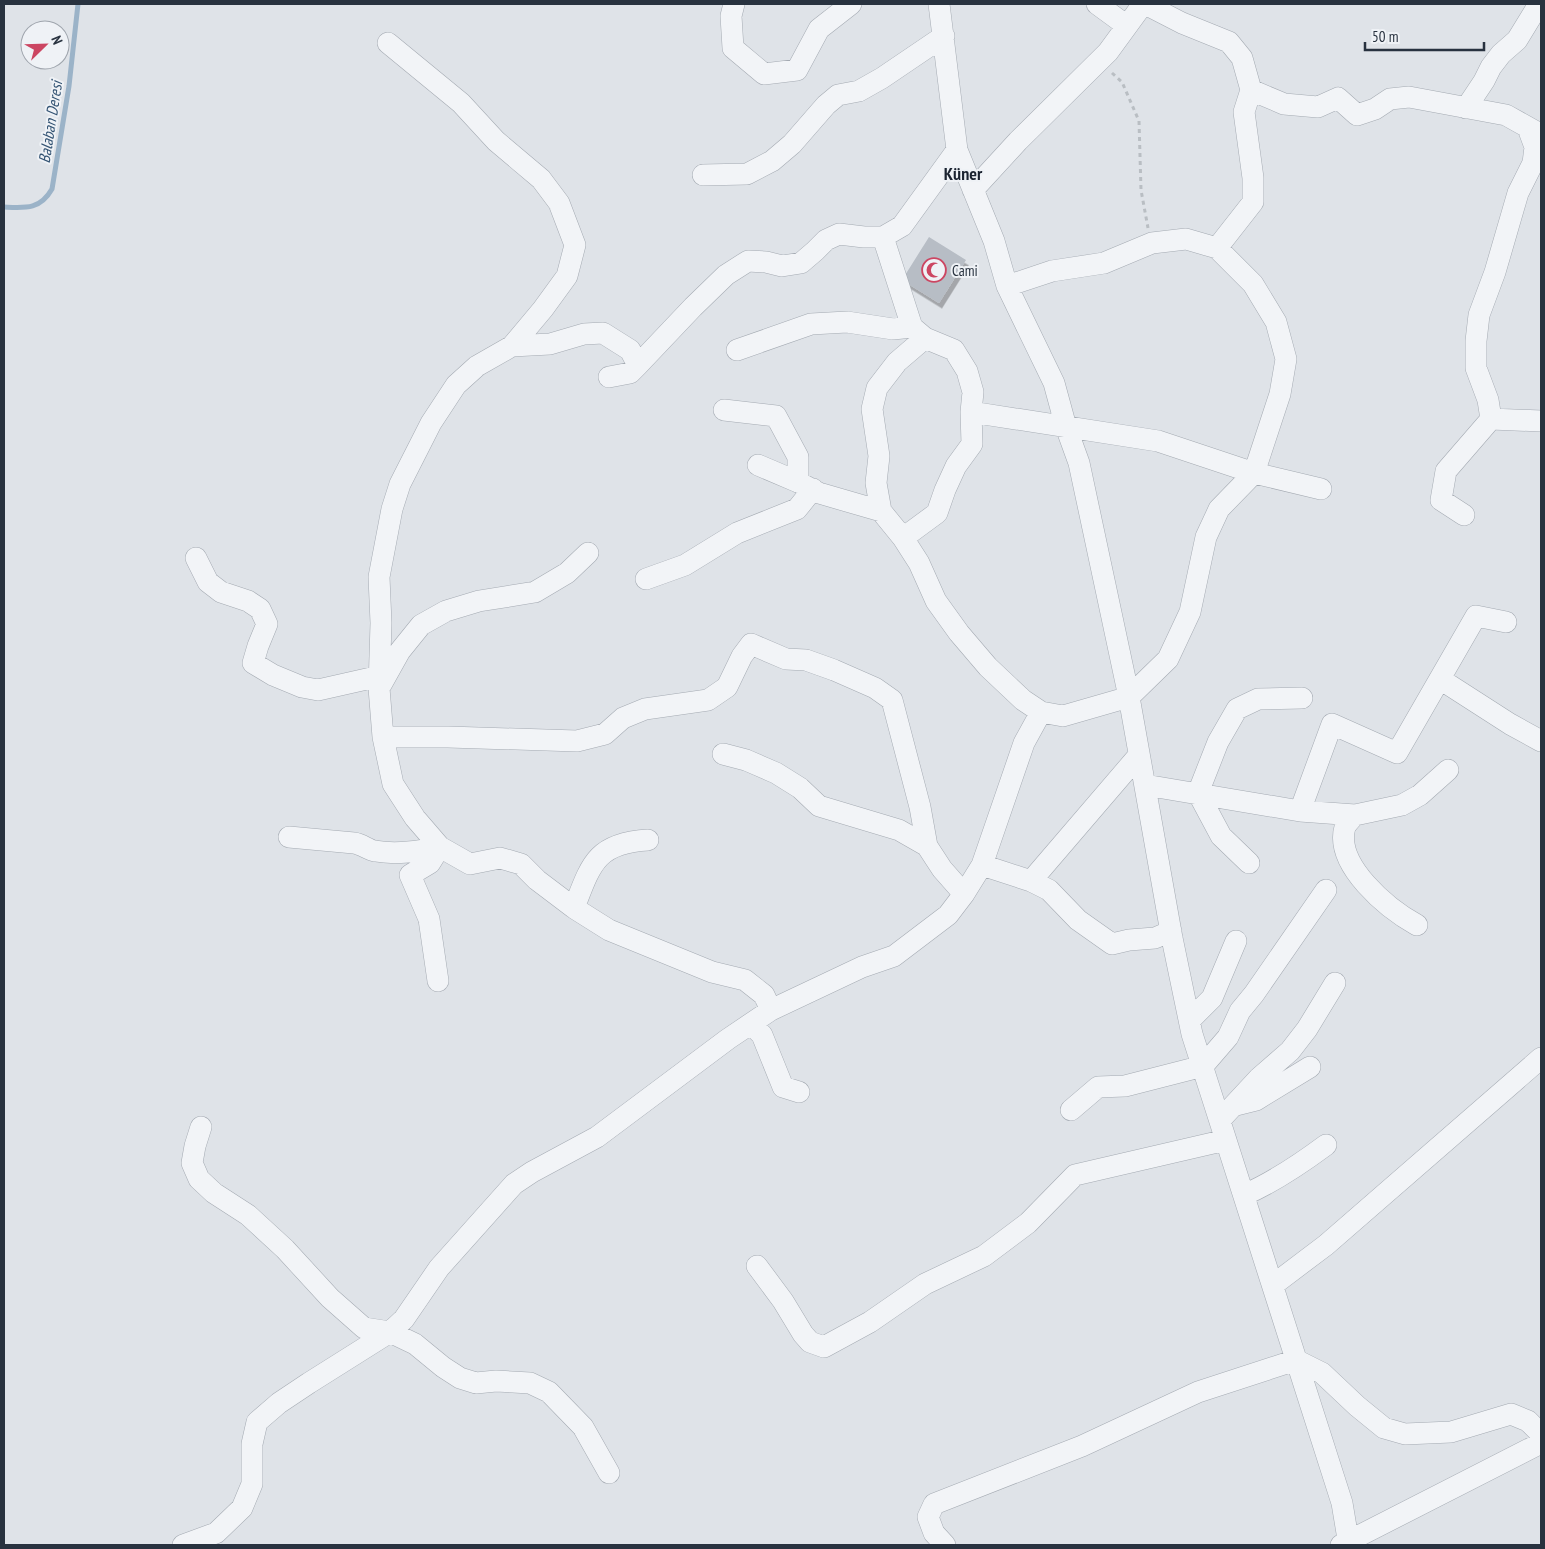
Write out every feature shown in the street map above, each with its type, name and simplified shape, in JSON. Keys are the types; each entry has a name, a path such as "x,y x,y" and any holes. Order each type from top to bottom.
{"street":[{"path":"734,4 731,16 734,48 764,74 797,70 819,29 851,4"},
{"path":"939,4 956,150 994,241 1007,286 1054,383 1066,427 1079,463 1129,697 1171,931 1190,1020 1203,1066 1227,1113 1226,1140 1342,1503 1347,1544 1541,1444"},
{"path":"1097,4 1127,26"},
{"path":"973,190 1108,52 1144,4 1182,23 1229,42 1242,58 1251,90 1244,112 1253,178 1254,202 1217,248"},
{"path":"1466,108 1491,67 1501,54 1517,40 1539,4"},
{"path":"703,175 747,174 772,161 792,144 826,105 838,96 859,92 944,36"},
{"path":"388,43 461,103 496,141 541,179 559,203 575,245 567,276 512,346 477,366 456,385 431,423 400,484 392,510 379,577 381,623 380,682 383,737 393,784 415,818 440,847 470,864 500,858 521,864 537,880 574,908 609,930 712,972 745,980 764,995 771,1010"},
{"path":"1251,90 1284,104 1318,107 1338,98 1357,115 1375,109 1390,99 1409,97 1506,115 1535,132 1533,163 1518,192 1495,272 1479,315 1476,341 1476,368 1488,400 1491,419 1446,472 1441,500 1464,515"},
{"path":"609,377 630,373 726,275 748,261 766,262 782,266 801,262 826,240 839,234 883,237 902,226 956,150"},
{"path":"883,237 919,333"},
{"path":"919,333 877,388 872,409 879,456 876,483 881,511 904,538 919,563 936,601 959,633 988,667 1023,700 1041,712 1062,716 1129,697 1168,659 1190,612 1206,538 1219,509 1254,473 1280,394 1286,359 1276,322 1253,284 1217,248 1186,238 1152,243 1104,263 1052,271 1007,286"},
{"path":"736,350 811,324 846,322 919,333 954,350 967,370 973,392 971,412 972,444 956,466 937,513 904,538"},
{"path":"512,346 550,344 584,334 603,333 630,350 638,365"},
{"path":"646,579 685,565 737,533 797,509 805,485 798,457 776,416 724,410"},
{"path":"971,412 1158,441 1254,473 1321,489"},
{"path":"1491,419 1541,421"},
{"path":"758,465 835,498 881,511"},
{"path":"196,558 208,582 221,592 248,600 260,609 267,624 253,663 273,675 302,687 318,690 380,682 400,651 421,625 446,611 479,601 535,592 567,573 588,553"},
{"path":"1300,810 1332,724 1397,753 1476,616 1506,622"},
{"path":"383,737 578,741 605,734 623,718 645,709 708,700 727,687 742,656 751,644 786,659 806,660 834,670 875,688 892,700 920,807 927,846 942,869 964,894"},
{"path":"1440,679 1510,724 1541,741"},
{"path":"1249,863 1221,836 1198,794 1218,742 1237,709 1258,699 1302,698"},
{"path":"182,1545 216,1533 242,1508 252,1484 252,1444 257,1422 279,1403 390,1332 404,1318 439,1268 514,1184 597,1136 728,1039 771,1010 862,967 894,956 948,915 982,865 1024,744 1041,712"},
{"path":"723,754 746,760 776,773 800,788 819,806 899,830 927,846"},
{"path":"1031,881 1140,756"},
{"path":"1145,785 1300,810 1355,815 1402,805 1420,795 1448,770"},
{"path":"1355,815 1346,826 1344,843 1347,856 1360,877 1376,894 1398,915 1417,925"},
{"path":"289,837 357,843 372,851 388,853 420,851 440,847"},
{"path":"574,908 588,873 597,859 610,848 629,841 648,840"},
{"path":"438,981 429,919 410,875 430,863 440,847"},
{"path":"982,865 1031,881 1049,890 1078,920 1112,944 1129,940 1156,938 1171,931"},
{"path":"1071,1110 1098,1087 1125,1086 1203,1066 1228,1037 1240,1011 1254,994 1326,890"},
{"path":"1190,1020 1212,998 1236,941"},
{"path":"1227,1113 1259,1078 1290,1051 1307,1029 1335,984"},
{"path":"751,1024 762,1035 783,1087 799,1092"},
{"path":"1273,1286 1326,1245 1541,1058"},
{"path":"1227,1113 1256,1100 1310,1067"},
{"path":"201,1127 192,1163 199,1178 214,1193 248,1215 285,1249 330,1298 364,1328 390,1332 415,1344 460,1378 476,1383 496,1381 530,1383 549,1392 583,1427 609,1473"},
{"path":"757,1266 783,1301 803,1334 810,1342 824,1347 870,1322 925,1284 984,1256 1028,1223 1076,1176 1226,1140"},
{"path":"1244,1195 1268,1184 1299,1165 1326,1145"},
{"path":"945,1545 934,1533 928,1517 934,1504 1082,1446 1198,1392 1296,1360 1322,1373 1384,1428 1405,1434 1451,1432 1511,1414 1528,1421 1541,1434"}],"path":[{"path":"1098,61 1122,82 1139,121 1141,190 1144,214 1152,243"}],"building":[{"name":"Cami","path":"929,237 966,260 939,303 902,280"}],"waterway":[{"name":"Balaban Deresi","path":"4,207 25,207 37,204 52,189 69,86 78,4"}],"place":[{"name":"Cami","path":"934,270"}],"district":[{"name":"Küner","path":"963,173"}]}
